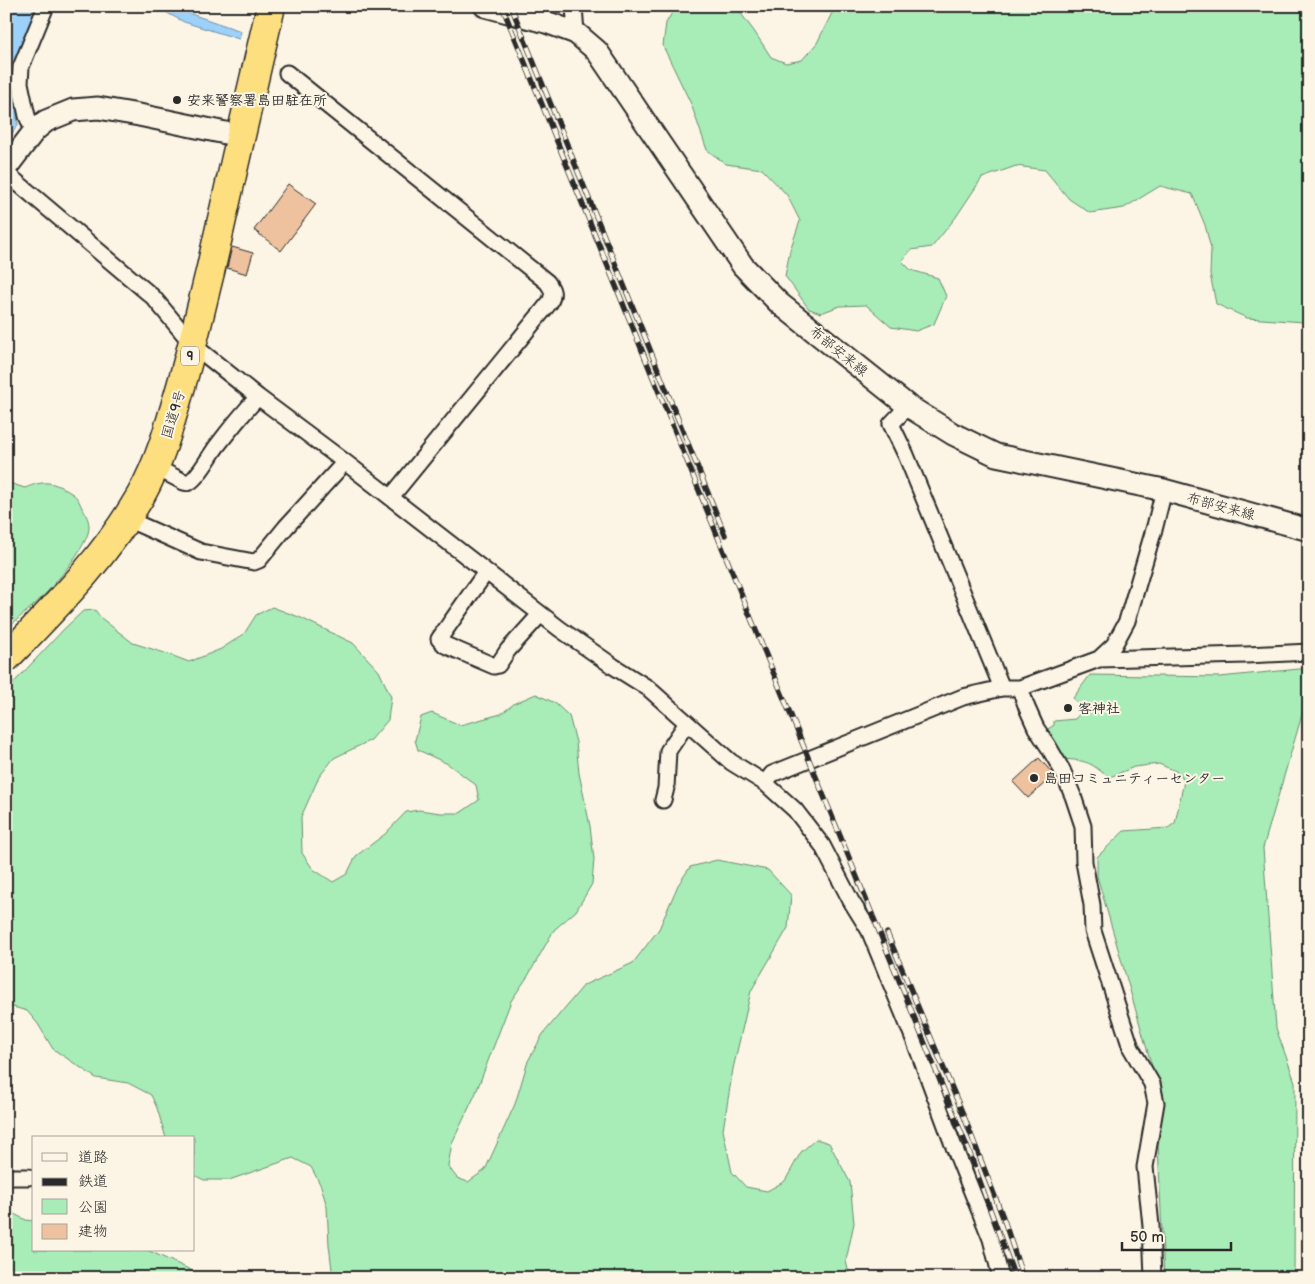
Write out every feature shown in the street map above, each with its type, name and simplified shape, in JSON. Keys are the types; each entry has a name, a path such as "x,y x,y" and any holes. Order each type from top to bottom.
{"highway":[{"name":"国道9号","path":"6,658 90,568 126,519 155,467 171,423 193,345 270,6"}],"main road":[{"name":"布部安来線","path":"485,6 546,22 576,33 597,51 744,266 779,303 908,406 953,434 996,455 1164,490 1309,530"},
{"path":"6,168 35,130 46,121 73,110 98,108 240,136"}],"street":[{"path":"35,130 26,116 20,83 21,67 46,6"},
{"path":"574,6 576,33"},
{"path":"288,73 547,282 553,292 550,302 390,497"},
{"path":"6,173 153,297 193,345 560,629 648,688 731,762 765,783 795,810 822,845 851,901 869,930 915,1042 991,1240 1001,1278"},
{"path":"155,467 184,482 187,483 192,480 244,411 258,397"},
{"path":"908,406 891,424 906,455 1002,688"},
{"path":"126,519 201,552 256,562 345,462"},
{"path":"1099,658 1114,645 1127,621 1164,490"},
{"path":"486,572 437,642 494,666 498,665 508,650 537,618"},
{"path":"765,783 772,774 963,697 1002,688 1020,688 1099,658 1309,652"},
{"path":"1020,688 1026,708 1062,770 1078,811 1083,826 1084,862 1092,905 1093,931 1131,1048 1152,1084 1156,1103 1145,1167 1151,1226 1153,1278"},
{"path":"663,800 666,788 668,751 687,723"},
{"path":"6,1177 28,1176"}],"green space":[{"path":"684,6 712,6 739,11 771,57 786,63 802,60 817,43 832,13 829,6 1309,6 1309,321 1247,318 1216,304 1210,274 1211,249 1205,225 1192,194 1160,186 1124,208 1090,213 1069,199 1045,170 1016,166 982,178 956,217 932,247 911,250 902,261 911,270 938,278 946,296 934,324 916,331 891,327 866,305 840,306 821,313 809,309 785,276 790,250 800,221 787,195 762,169 726,164 707,150 691,104 663,46 666,23 673,11"},
{"path":"6,482 25,488 48,483 65,489 78,499 87,516 89,526 88,534 83,544 67,568 40,600 6,629"},
{"path":"272,607 299,617 353,643 379,671 391,697 388,720 371,740 334,758 319,777 301,817 302,853 313,869 333,882 347,874 356,856 385,834 406,812 419,810 460,813 479,800 476,785 448,764 418,750 415,740 421,717 432,713 460,725 501,714 515,703 536,694 555,703 569,716 576,742 579,773 590,826 594,859 592,884 576,911 554,930 528,976 511,1001 475,1095 452,1143 448,1166 457,1178 468,1182 485,1170 515,1104 528,1061 543,1034 584,985 633,963 659,929 678,885 690,867 717,860 768,870 791,895 788,928 751,991 733,1069 723,1130 732,1172 746,1187 767,1191 785,1181 801,1152 816,1139 829,1143 850,1182 854,1223 846,1261 850,1278 333,1278 327,1207 321,1186 311,1167 293,1158 229,1180 204,1180 195,1176 195,1136 165,1136 151,1095 128,1083 96,1078 53,1049 38,1024 27,1011 13,1007 6,1008 6,691 83,611 95,610 101,618 133,643 189,662 221,649 244,634 256,615"},
{"path":"1309,668 1309,691 1263,848 1276,1028 1295,1082 1294,1278 1164,1278 1155,1077 1097,876 1097,857 1124,831 1168,828 1175,823 1184,781 1180,773 1159,764 1134,767 1110,777 1089,763 1063,759 1045,731 1054,725 1054,721 1075,719 1083,710 1073,698 1090,675 1220,677"},
{"path":"6,1210 26,1220 32,1221 32,1252 151,1252 191,1270 197,1278 6,1278"}],"water":[{"path":"6,6 39,6 13,68 18,125 6,142"},
{"path":"154,6 176,6 191,14 241,31 239,39 184,22"}],"building":[{"path":"288,184 316,204 281,251 254,230"},
{"path":"232,247 253,253 247,274 227,268"},
{"name":"島田コミュニティーセンター","path":"1039,758 1054,775 1028,798 1013,782"}],"railway":[{"path":"502,6 970,1154 1015,1278"},
{"path":"511,6 725,535"},
{"path":"887,933 965,1119 1004,1220 1023,1278"}],"place":[{"name":"安来警察署島田駐在所","path":"177,100"},
{"name":"客神社","path":"1068,708"},
{"name":"島田コミュニティーセンター","path":"1034,778"}]}
